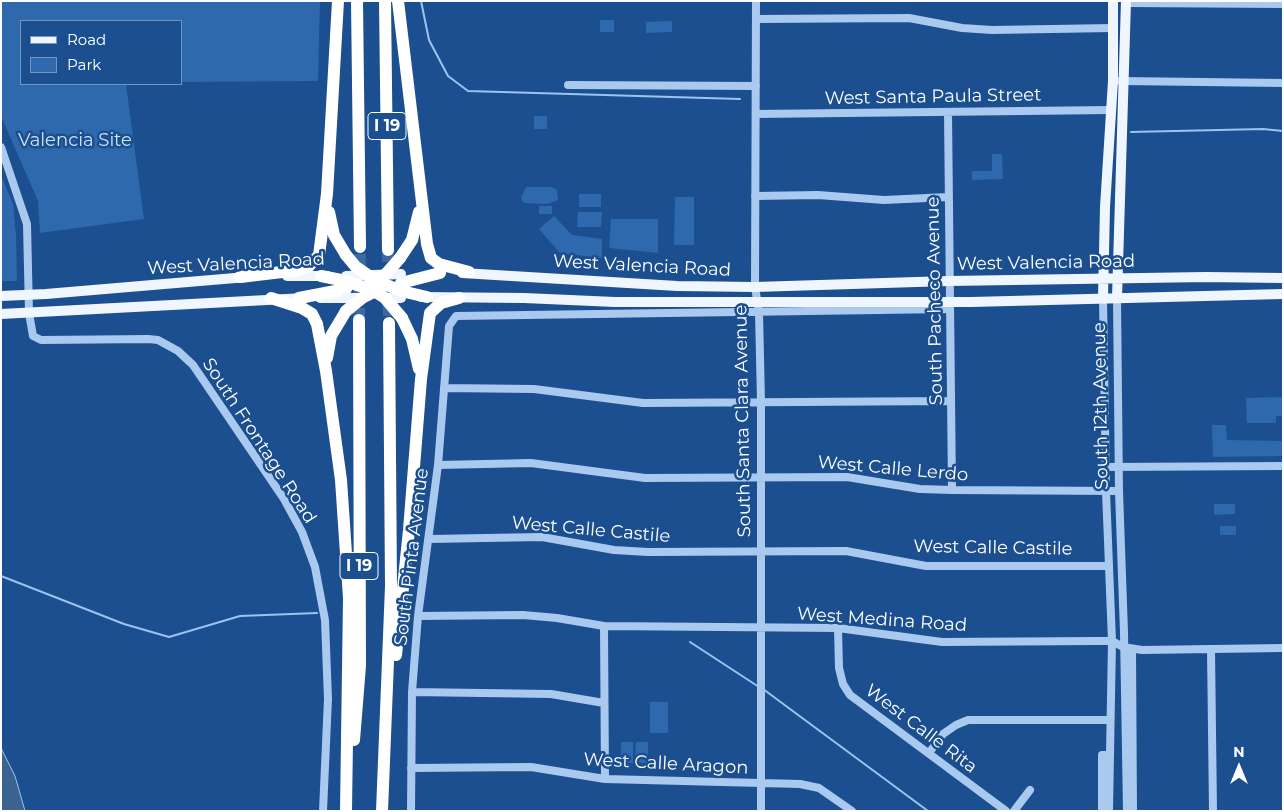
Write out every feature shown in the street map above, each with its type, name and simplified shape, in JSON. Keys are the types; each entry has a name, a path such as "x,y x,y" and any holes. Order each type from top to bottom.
{"highway":[{"path":"240,277 298,270 316,261 320,255 327,194 338,1"},
{"name":"I 19","path":"356,1 360,247"},
{"name":"I 19","path":"385,1 388,250"},
{"path":"398,1 420,202 427,244 431,258 446,268 469,272"},
{"path":"327,194 334,235 356,267 384,286 427,297"},
{"path":"384,286 412,240 420,202"},
{"path":"300,298 384,286 440,273"},
{"path":"322,276 346,291 384,286"},
{"path":"384,286 402,318 417,354 420,379"},
{"path":"326,371 331,336 346,291"},
{"path":"271,298 302,308 312,314 317,324 326,371 341,480 349,598 347,811"},
{"path":"386,759 409,530 420,379 430,313 441,303 458,298"},
{"name":"I 19","path":"347,811 360,666 359,320"},
{"name":"I 19","path":"382,811 386,759 391,586 389,323"}],"main road":[{"name":"South 12th Avenue","path":"1103,298 1112,81 1113,1"},
{"name":"South 12th Avenue","path":"1117,298 1126,2"},
{"path":"1109,136 1115,151 1122,154"},
{"name":"West Valencia Road","path":"440,273 469,272 677,286 755,287 949,281 1283,278"},
{"name":"West Valencia Road","path":"1,296 30,296 240,277 322,276"},
{"name":"West Valencia Road","path":"427,297 615,302 757,300 950,305 1103,298 1283,294"},
{"name":"West Valencia Road","path":"1,314 271,298 300,298"}],"street":[{"name":"South Santa Clara Avenue","path":"756,1 755,287 759,312 761,402 761,811"},
{"path":"1126,2 1283,4"},
{"path":"756,19 896,18 962,28 992,30 1112,28"},
{"path":"1112,81 1283,83"},
{"path":"568,85 756,86"},
{"name":"West Santa Paula Street","path":"756,114 1111,110"},
{"name":"South Pacheco Avenue","path":"948,112 952,490"},
{"path":"1,147 28,224 29,313"},
{"path":"755,196 818,195 884,200 948,197"},
{"name":"South 12th Avenue","path":"1103,298 1106,491 1112,641 1109,811"},
{"name":"South 12th Avenue","path":"1117,298 1119,491 1127,811"},
{"name":"West Valencia Road","path":"462,316 759,312 950,305"},
{"name":"South Frontage Road","path":"29,313 32,336 41,340 148,339 158,340 178,351 192,365 284,499 309,550 323,603 328,698 323,811"},
{"name":"South Pinta Avenue","path":"411,811 412,692 418,616 438,465 449,326 456,316 462,316"},
{"path":"444,388 534,389 643,403 951,401"},
{"name":"West Calle Lerdo","path":"438,465 531,463 645,478 847,477 920,488 952,490 1119,491"},
{"path":"1106,467 1283,466"},
{"name":"West Calle Castile","path":"429,539 542,537 614,550 648,552 846,551 926,566 1109,566"},
{"name":"West Medina Road","path":"418,616 523,616 556,618 604,626 838,628 942,642 1112,641 1132,649 1283,648"},
{"path":"604,626 605,779"},
{"name":"West Calle Rita","path":"838,628 839,668 843,684 850,695 1006,811"},
{"path":"1132,649 1133,811"},
{"path":"1211,649 1213,811"},
{"path":"412,692 551,694 604,703"},
{"path":"929,753 943,734 968,720 1110,720"},
{"name":"South 12th Avenue","path":"1102,811 1102,754 1109,754"},
{"name":"West Calle Aragon","path":"411,768 531,767 605,779 800,784 819,788 852,811"},
{"path":"1014,811 1030,790"}],"green space":[{"name":"Valencia Site","path":"1,1 320,1 318,81 182,82 182,20 20,20 20,85 126,85 144,219 40,233 38,201 1,116"},
{"path":"600,20 614,20 614,32 600,32"},
{"path":"672,21 672,32 646,33 646,22"},
{"path":"534,116 547,116 547,129 534,129"},
{"path":"992,154 1002,154 1003,179 972,180 972,171 992,171"},
{"path":"1,175 13,204 17,281 1,281"},
{"path":"526,187 551,187 557,190 558,200 547,204 524,203 521,198"},
{"path":"579,194 601,194 601,207 579,207"},
{"path":"675,197 694,197 694,245 674,245"},
{"path":"539,206 552,206 552,214 539,214"},
{"path":"578,212 602,212 601,227 577,227"},
{"path":"554,216 572,235 602,239 602,258 560,253 539,229"},
{"path":"611,219 658,219 658,253 609,248"},
{"path":"1283,397 1283,416 1276,416 1276,423 1247,423 1246,398"},
{"path":"1212,425 1226,425 1227,440 1283,441 1283,456 1213,457"},
{"path":"1214,504 1235,504 1235,514 1214,515"},
{"path":"1220,526 1236,526 1236,535 1220,535"},
{"path":"650,702 668,702 668,733 650,733"},
{"path":"621,742 633,742 633,763 621,763"},
{"path":"636,742 648,742 648,763 635,763"}],"shaded area":[{"path":"1,748 15,776 25,811 1,811"}],"waterway":[{"path":"421,1 429,40 448,76 468,91 740,99"},
{"path":"1131,132 1263,129 1283,131"},
{"path":"1,576 124,624 169,637 240,616 317,613"},
{"path":"690,642 759,687"},
{"path":"763,689 928,811"}],"tunnel":[{"path":"359,320 360,247"},
{"path":"388,250 389,323"}]}
